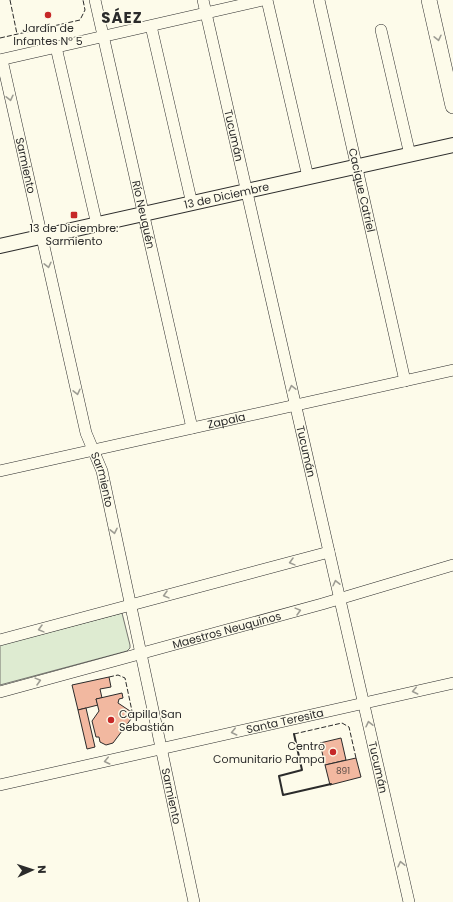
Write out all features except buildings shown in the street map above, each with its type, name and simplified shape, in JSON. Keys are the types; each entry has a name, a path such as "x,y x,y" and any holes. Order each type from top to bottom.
{"main road":[{"path":"429,0 453,106"}],"street":[{"name":"Río Neuquén","path":"95,0 192,428"},
{"name":"Tucumán","path":"204,0 409,902"},
{"path":"1,60 263,0"},
{"path":"267,0 308,177"},
{"name":"Cacique Catriel","path":"319,0 405,381"},
{"path":"151,26 192,204"},
{"path":"381,30 410,155"},
{"path":"56,47 97,225"},
{"name":"Sarmiento","path":"1,60 86,433 102,471 194,902"},
{"name":"13 de Diciembre","path":"0,246 453,145"},
{"name":"Zapala","path":"0,471 453,370"},
{"path":"0,640 329,552"},
{"name":"Maestros Neuquinos","path":"0,692 340,599 453,565"},
{"name":"Santa Teresita","path":"0,785 453,683"}],"green space":[{"path":"122,613 130,645 130,648 127,651 0,685 0,645"}],"fence":[{"path":"10,0 17,34"},
{"path":"0,38 80,20 85,10 83,0"},
{"path":"109,677 118,675 125,678 132,711 130,711"},
{"path":"294,734 342,723 349,727 356,758"}],"wall":[{"path":"294,734 302,770 279,776 283,795 331,784"}],"place":[{"name":"Jardín de Infantes N° 5","path":"48,15"},
{"name":"13 de Diciembre: Sarmiento","path":"74,215"},
{"name":"Capilla San Sebastián","path":"111,720"},
{"name":"Centro Comunitario Pampa","path":"333,752"}],"district":[{"name":"SÁEZ","path":"122,17"}]}
